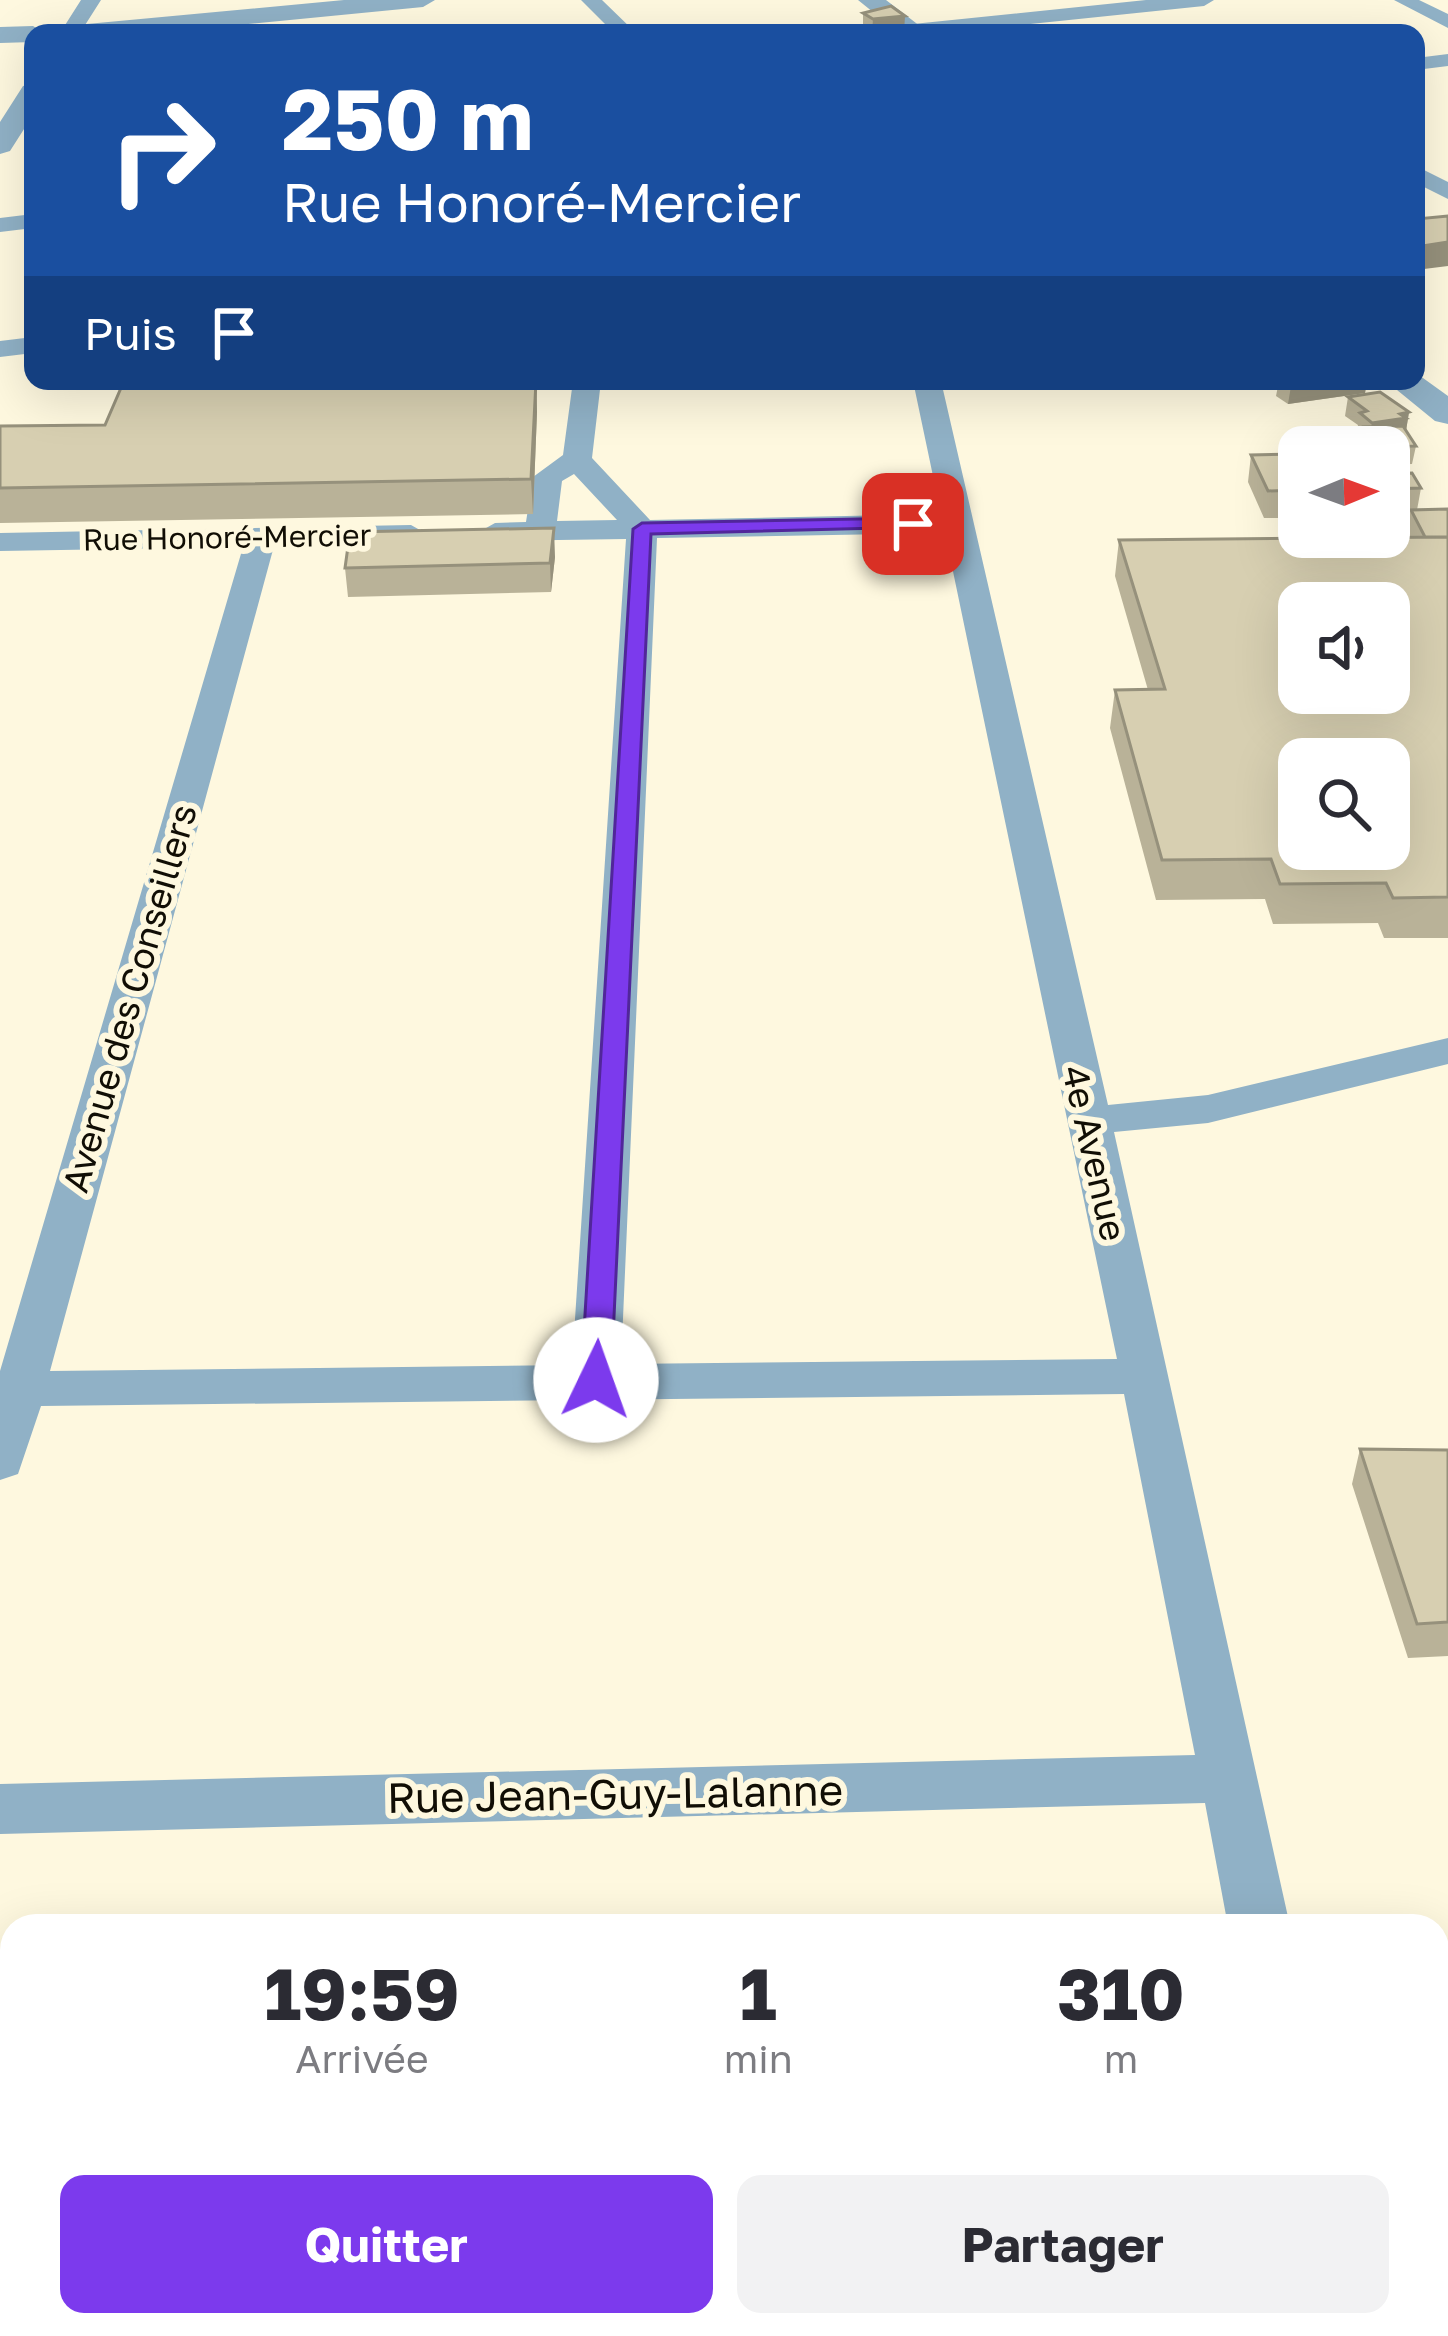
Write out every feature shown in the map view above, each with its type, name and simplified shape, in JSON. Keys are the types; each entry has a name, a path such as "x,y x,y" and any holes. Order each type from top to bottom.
{"street":[{"path":"168,24 423,0"},
{"path":"591,0 616,24"},
{"path":"870,0 897,24"},
{"path":"969,24 1135,3 1204,0"},
{"path":"1404,0 1448,22"},
{"path":"1135,3 1169,24"},
{"path":"577,459 586,390"},
{"name":"4e Avenue","path":"930,390 1257,1914"},
{"path":"1417,390 1448,412"},
{"path":"577,459 642,529 596,1380"},
{"path":"540,531 548,477 577,459"},
{"name":"Rue Honoré-Mercier","path":"0,542 958,523"},
{"name":"Avenue des Conseillers","path":"0,1461 9,1389 261,537"},
{"path":"1088,1121 1208,1108 1448,1051"},
{"path":"9,1389 1141,1376"},
{"name":"Rue Jean-Guy-Lalanne","path":"0,1809 1230,1778"}],"building":[{"path":"891,6 905,16 873,19 863,13"},
{"path":"1448,216 1448,242 1425,246 1425,218"},
{"path":"120,390 536,390 531,479 0,488 0,426 105,425"},
{"path":"1380,392 1409,412 1400,414 1406,418 1372,423 1360,413 1367,411 1348,397"},
{"path":"1278,454 1278,491 1268,491 1251,455"},
{"path":"1412,473 1421,488 1410,488"},
{"path":"1448,509 1448,537 1425,537 1411,510"},
{"path":"554,528 550,563 345,568 350,532"},
{"path":"1410,537 1448,537 1448,897 1393,898 1386,883 1280,884 1271,859 1162,860 1115,690 1165,689 1119,540 1278,539 1278,558 1410,558"},
{"path":"1360,1449 1448,1450 1448,1622 1417,1624"}],"route":[{"path":"596,1380 642,529 913,524"}]}
